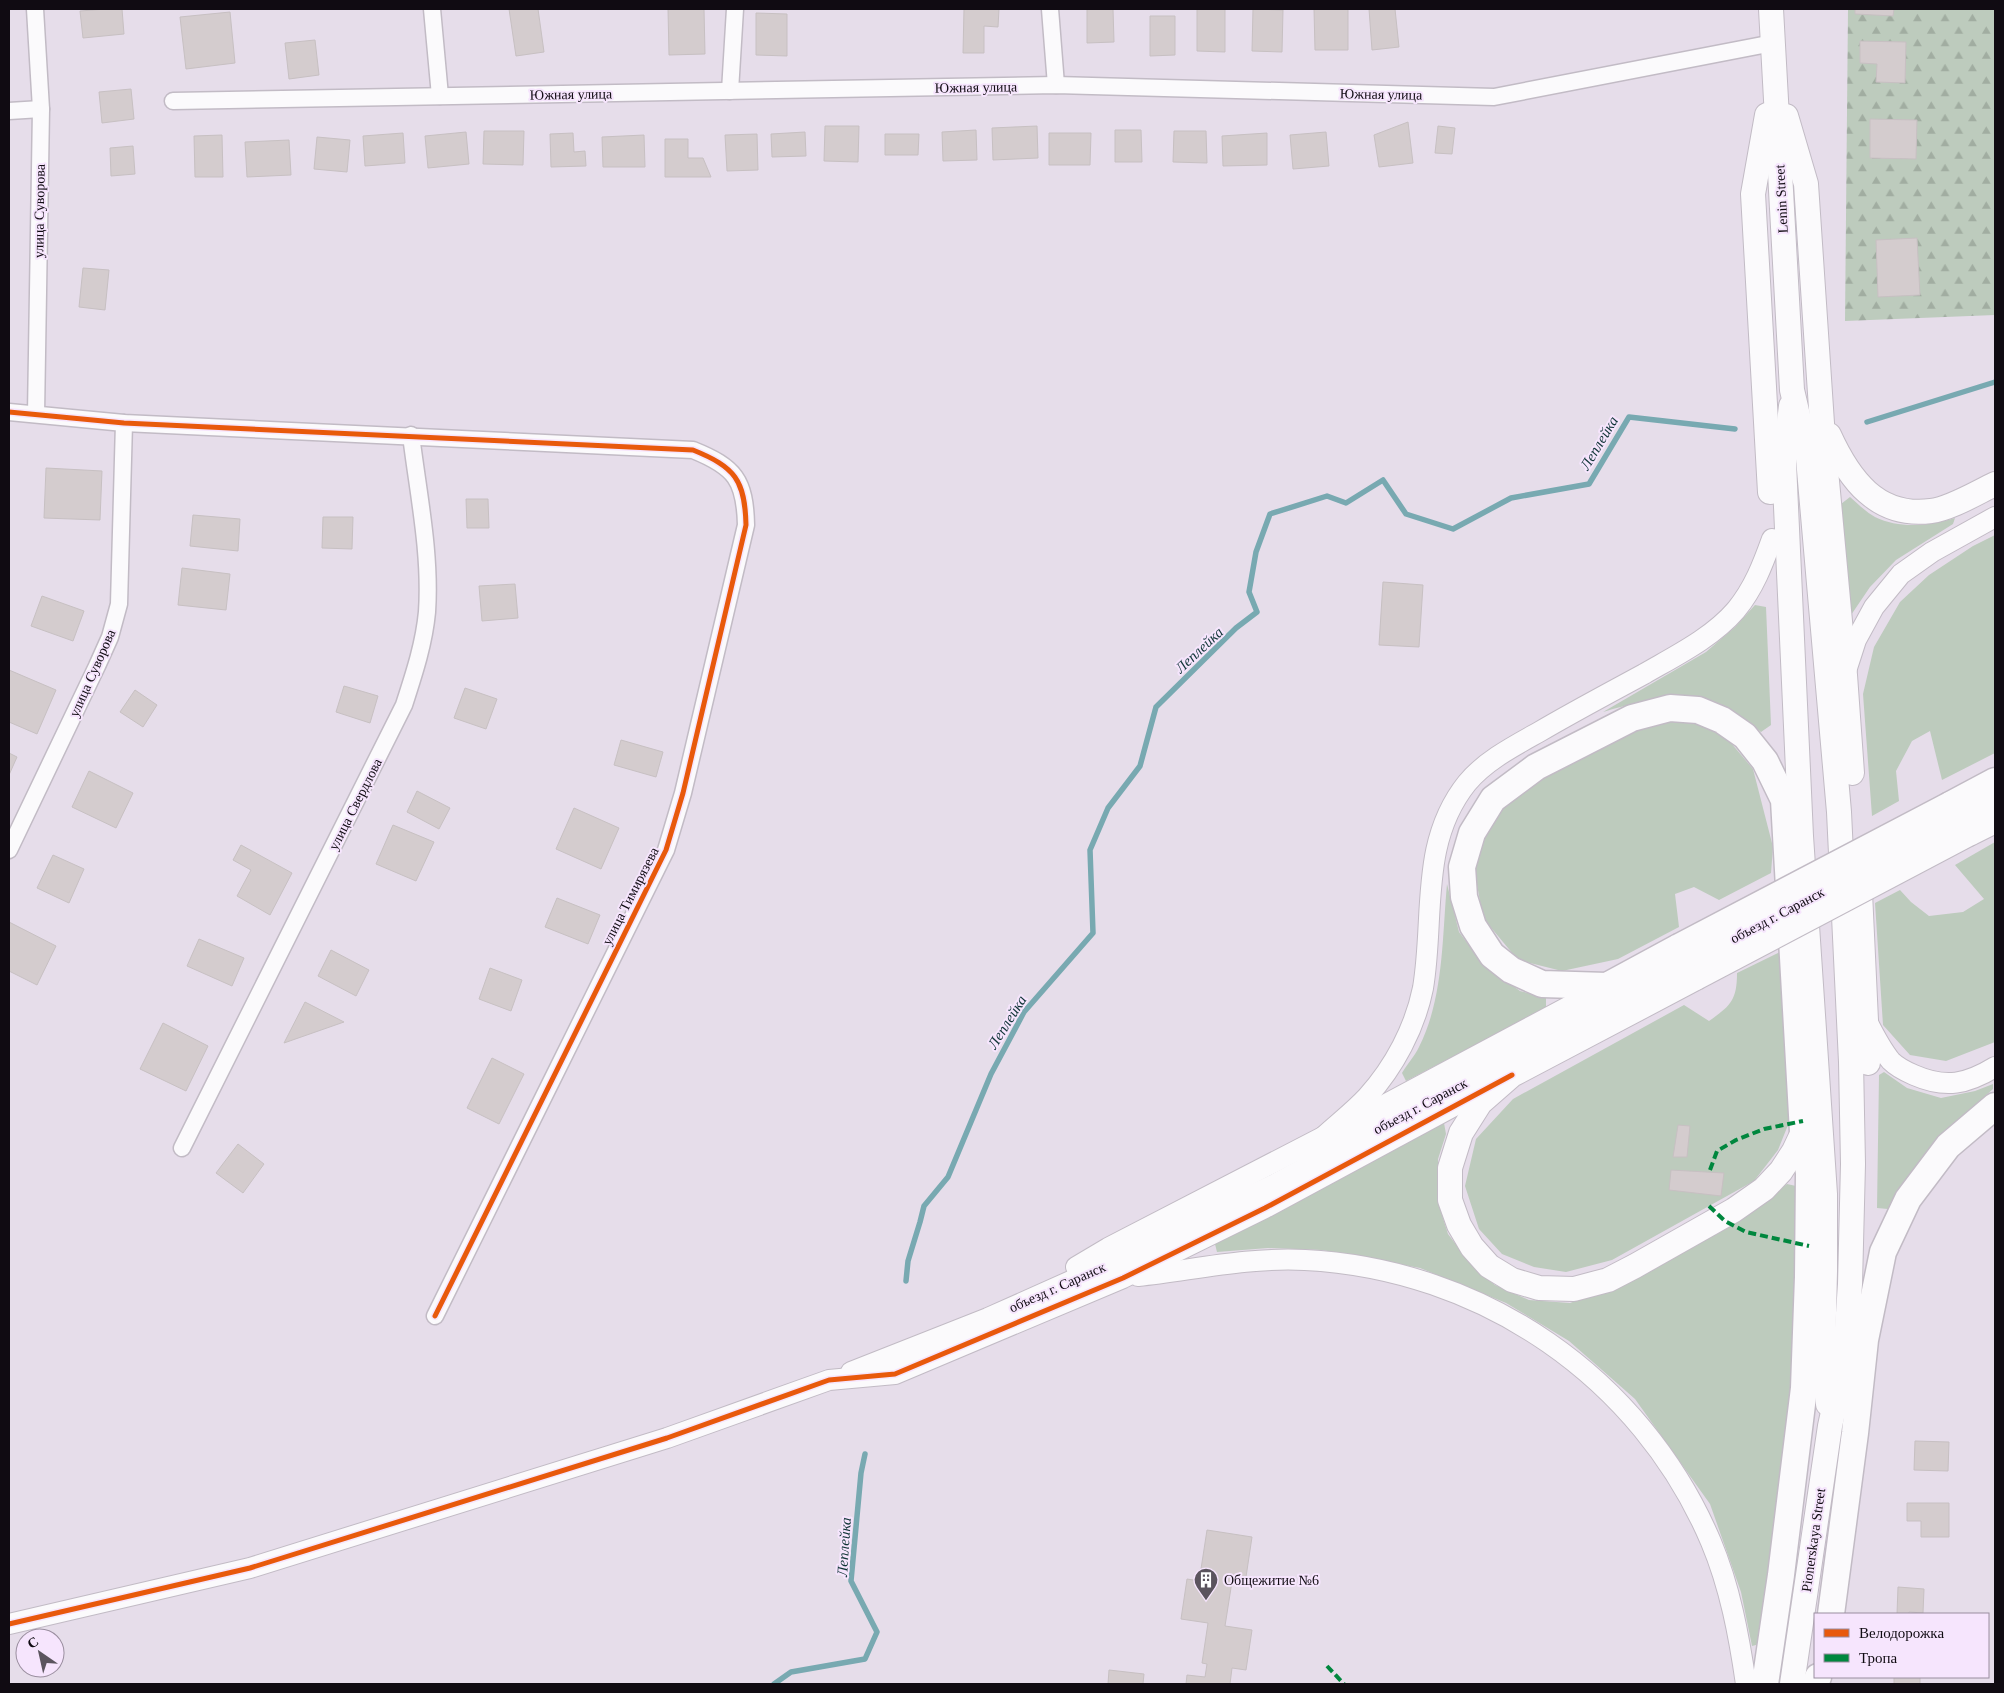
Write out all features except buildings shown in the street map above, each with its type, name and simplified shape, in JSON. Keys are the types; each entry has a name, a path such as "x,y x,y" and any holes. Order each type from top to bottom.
{"main road":[{"name":"Lenin Street","path":"1771,9 1792,390"},
{"path":"1774,76 1806,184 1821,417 1845,675 1862,918 1866,1018 1868,1093 1865,1340"},
{"path":"1764,1684 1781,1575 1804,1388 1809,1173 1803,1132 1784,800 1753,194 1774,76"},
{"path":"1792,390 1784,463 1801,836 1825,1194 1826,1271 1823,1355 1830,1426"},
{"path":"1792,390 1809,467 1839,812 1851,1062 1853,1164 1850,1284 1845,1357 1830,1426"},
{"path":"1821,417 1840,460 1850,475 1870,496 1889,506 1912,511 1933,511 1967,498 1995,484"},
{"path":"1784,800 1764,761 1745,736 1722,720 1698,710 1670,708 1632,718 1536,767 1493,800 1472,833 1462,867 1464,897 1473,926 1492,955 1511,970 1542,984 1607,986 1688,962 1959,819 1995,781"},
{"path":"1803,1132 1782,1171 1764,1189 1734,1210 1608,1280 1574,1289 1540,1288 1512,1280 1489,1266 1472,1247 1458,1225 1450,1200 1450,1168 1461,1133 1480,1104 1512,1075 1688,962 1959,819 1995,820"},
{"path":"1831,1613 1855,1433 1865,1340 1883,1252 1908,1199 1948,1146 1995,1106"},
{"name":"Pionerskaya Street","path":"1792,1684 1830,1426"}],"street":[{"name":"улица Суворова","path":"35,9 41,109 36,414"},
{"path":"432,9 440,96"},
{"path":"730,91 735,9"},
{"path":"1050,9 1056,86"},
{"name":"Южная улица","path":"173,101 1056,86 1494,97 1773,43"},
{"path":"9,111 41,109"},
{"name":"улица Тимирязева","path":"9,412 124,423 411,435 693,450 717,460 736,477 745,500 746,525 683,793 666,850 435,1316"},
{"name":"улица Суворова","path":"9,850 110,637 119,604 124,423"},
{"name":"улица Свердлова","path":"182,1148 400,713 418,662 427,612 428,566 411,435"},
{"path":"1845,675 1856,640 1874,607 1901,574 1932,552 1995,517"},
{"path":"1322,1138 1366,1097 1390,1066 1406,1039 1423,988 1432,870 1437,844 1443,824 1452,806 1468,782 1480,770 1525,740 1674,657 1708,634 1734,611 1749,592 1762,567 1772,539"},
{"path":"1959,819 1995,800"},
{"name":"объезд г. Саранск","path":"829,1380 1004,1310 1120,1259 1273,1185 1688,962"},
{"path":"1004,1310 1108,1248 1322,1138 1607,986"},
{"path":"1866,1018 1878,1042 1892,1062 1928,1082 1946,1084 1964,1081 1995,1066"},
{"path":"9,1624 250,1568 667,1438 829,1380 895,1374 1123,1278 1273,1204 1512,1075"},
{"path":"1123,1278 1246,1261 1303,1260 1349,1264 1392,1272 1449,1290 1498,1312 1532,1331 1589,1376 1622,1406 1653,1443 1692,1501 1711,1542 1727,1587 1746,1684"}],"green space":[{"path":"1848,9 1995,9 1995,315 1845,321"},
{"path":"1850,497 1875,517 1904,525 1935,523 1955,518 1953,524 1896,560 1870,587 1849,618 1841,504"},
{"path":"1995,535 1995,753 1942,780 1930,731 1912,741 1896,771 1899,801 1872,816 1863,694 1874,647 1900,602 1929,575 1973,546"},
{"path":"1755,605 1766,607 1771,725 1761,732 1728,708 1705,698 1693,696 1654,699 1603,712 1706,652 1735,627"},
{"path":"1683,718 1726,737 1753,769 1773,847 1771,873 1719,900 1694,887 1675,894 1679,927 1618,959 1562,971 1518,960 1483,918 1474,868 1490,820 1535,780 1632,731"},
{"path":"1995,842 1995,1042 1946,1061 1910,1055 1883,1025 1875,903 1900,890 1911,902 1929,916 1963,912 1984,899 1955,865"},
{"path":"1447,884 1459,932 1484,965 1520,991 1546,998 1546,1008 1406,1081 1402,1073 1417,1050 1427,1028 1438,988"},
{"path":"1782,951 1792,1088 1788,1125 1778,1150 1754,1181 1612,1260 1566,1272 1534,1267 1502,1254 1479,1229 1465,1186 1476,1139 1513,1099 1684,1005 1709,1021 1727,1007 1734,997 1737,973"},
{"path":"1884,1072 1907,1088 1941,1098 1975,1091 1993,1084 1993,1089 1948,1130 1922,1159 1888,1209 1877,1208 1879,1075"},
{"path":"1444,1123 1446,1134 1438,1159 1438,1202 1448,1234 1474,1268 1495,1285 1529,1300 1570,1303 1637,1278 1733,1225 1787,1184 1796,1186 1798,1276 1792,1410 1760,1644 1752,1646 1741,1592 1710,1504 1635,1399 1569,1341 1506,1303 1420,1268 1322,1250 1268,1248 1217,1252 1215,1244"}],"waterway":[{"name":"Леплейка","path":"1867,422 1995,382"},
{"name":"Леплейка","path":"906,1281 908,1261 924,1206 948,1177 991,1074 1024,1012 1093,933 1090,850 1108,808 1140,766 1156,707 1236,628 1257,612 1249,592 1256,552 1270,514 1327,496 1346,503 1383,480 1406,514 1453,529 1511,498 1589,484 1629,417 1735,429"},
{"name":"Леплейка","path":"774,1684 791,1672 865,1659 877,1632 851,1581 861,1473 865,1454"}],"marked path":[{"path":"1710,1170 1717,1151 1736,1140 1764,1129 1803,1121"},
{"path":"1709,1206 1725,1221 1746,1232 1809,1246"},
{"path":"1327,1666 1344,1684"}],"cycle path":[{"path":"9,412 124,423 693,450 728,469 740,486 746,525 683,793 666,850 435,1316"},
{"path":"9,1624 250,1568 667,1438 829,1380 895,1374 1123,1278 1265,1208 1512,1075"}],"place":[{"name":"Общежитие №6","path":"1206,1601"}]}
